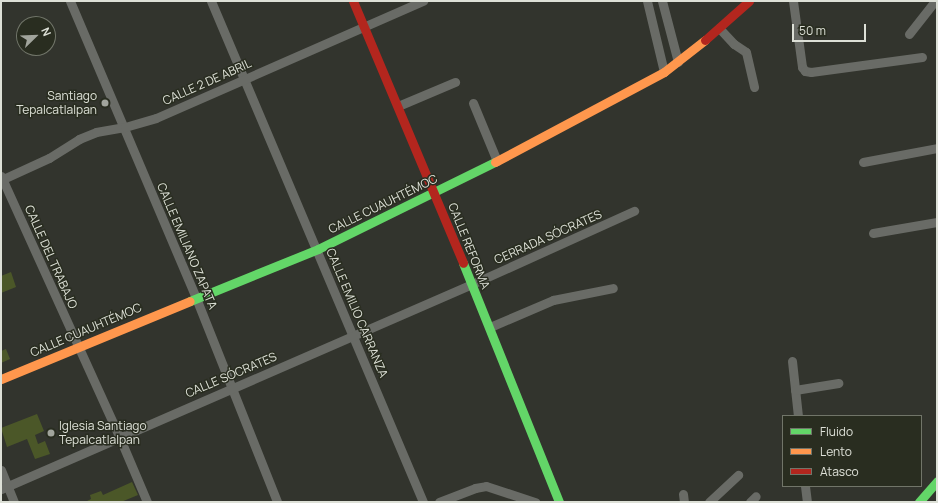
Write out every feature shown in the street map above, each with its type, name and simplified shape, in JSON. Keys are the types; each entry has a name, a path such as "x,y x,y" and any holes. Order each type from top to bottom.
{"street":[{"name":"CALLE EMILIANO ZAPATA","path":"70,1 125,127 196,298 277,502"},
{"name":"CALLE EMILIO CARRANZA","path":"211,1 318,249 423,502"},
{"name":"CALLE REFORMA","path":"353,1 435,192 559,502"},
{"name":"CALLE 2 DE ABRIL","path":"2,178 49,158 79,139 96,132 125,127 156,118 244,78 304,54 352,31 365,27 423,1"},
{"path":"647,1 664,72"},
{"path":"662,1 678,62"},
{"name":"CALLE CUAUHTÉMOC","path":"1,379 77,346 318,249 497,161 664,72 678,62 750,1"},
{"path":"793,1 802,67 805,71 811,72 922,56"},
{"path":"908,34 935,1"},
{"path":"719,28 734,44 746,52 754,87"},
{"path":"398,106 455,82"},
{"path":"473,103 497,161"},
{"path":"863,162 937,148"},
{"name":"CALLE DEL TRABAJO","path":"2,178 77,346 120,436 147,502"},
{"name":"CERRADA SÓCRATES","path":"472,284 634,211"},
{"path":"873,232 937,222"},
{"name":"CALLE SÓCRATES","path":"4,487 472,284"},
{"path":"490,327 553,300 613,288"},
{"path":"792,361 798,415"},
{"path":"795,390 838,383"},
{"path":"1,470 4,487 14,502"},
{"path":"709,502 738,475"},
{"path":"919,502 937,481"},
{"path":"439,502 475,488 486,486 535,502"},
{"path":"805,487 807,502"}],"green space":[{"path":"11,272 16,287 1,293 1,276"},
{"path":"6,349 10,359 1,363 1,351"},
{"path":"37,414 44,431 35,435 38,444 45,441 50,454 35,459 27,439 7,447 1,428"},
{"path":"132,482 138,495 121,502 85,502 91,499 90,495 101,491 103,495"}],"traffic: fast":[{"path":"190,301 318,249 495,162"},
{"path":"463,263 559,502"},
{"path":"919,502 937,481"}],"traffic: slow":[{"path":"495,162 664,72 705,40"},
{"path":"1,379 190,301"}],"traffic: jam":[{"path":"353,1 463,263"},
{"path":"705,40 749,1"}],"place":[{"name":"Santiago Tepalcatlalpan","path":"105,103"},
{"name":"Iglesia Santiago Tepalcatlalpan","path":"51,433"}]}
